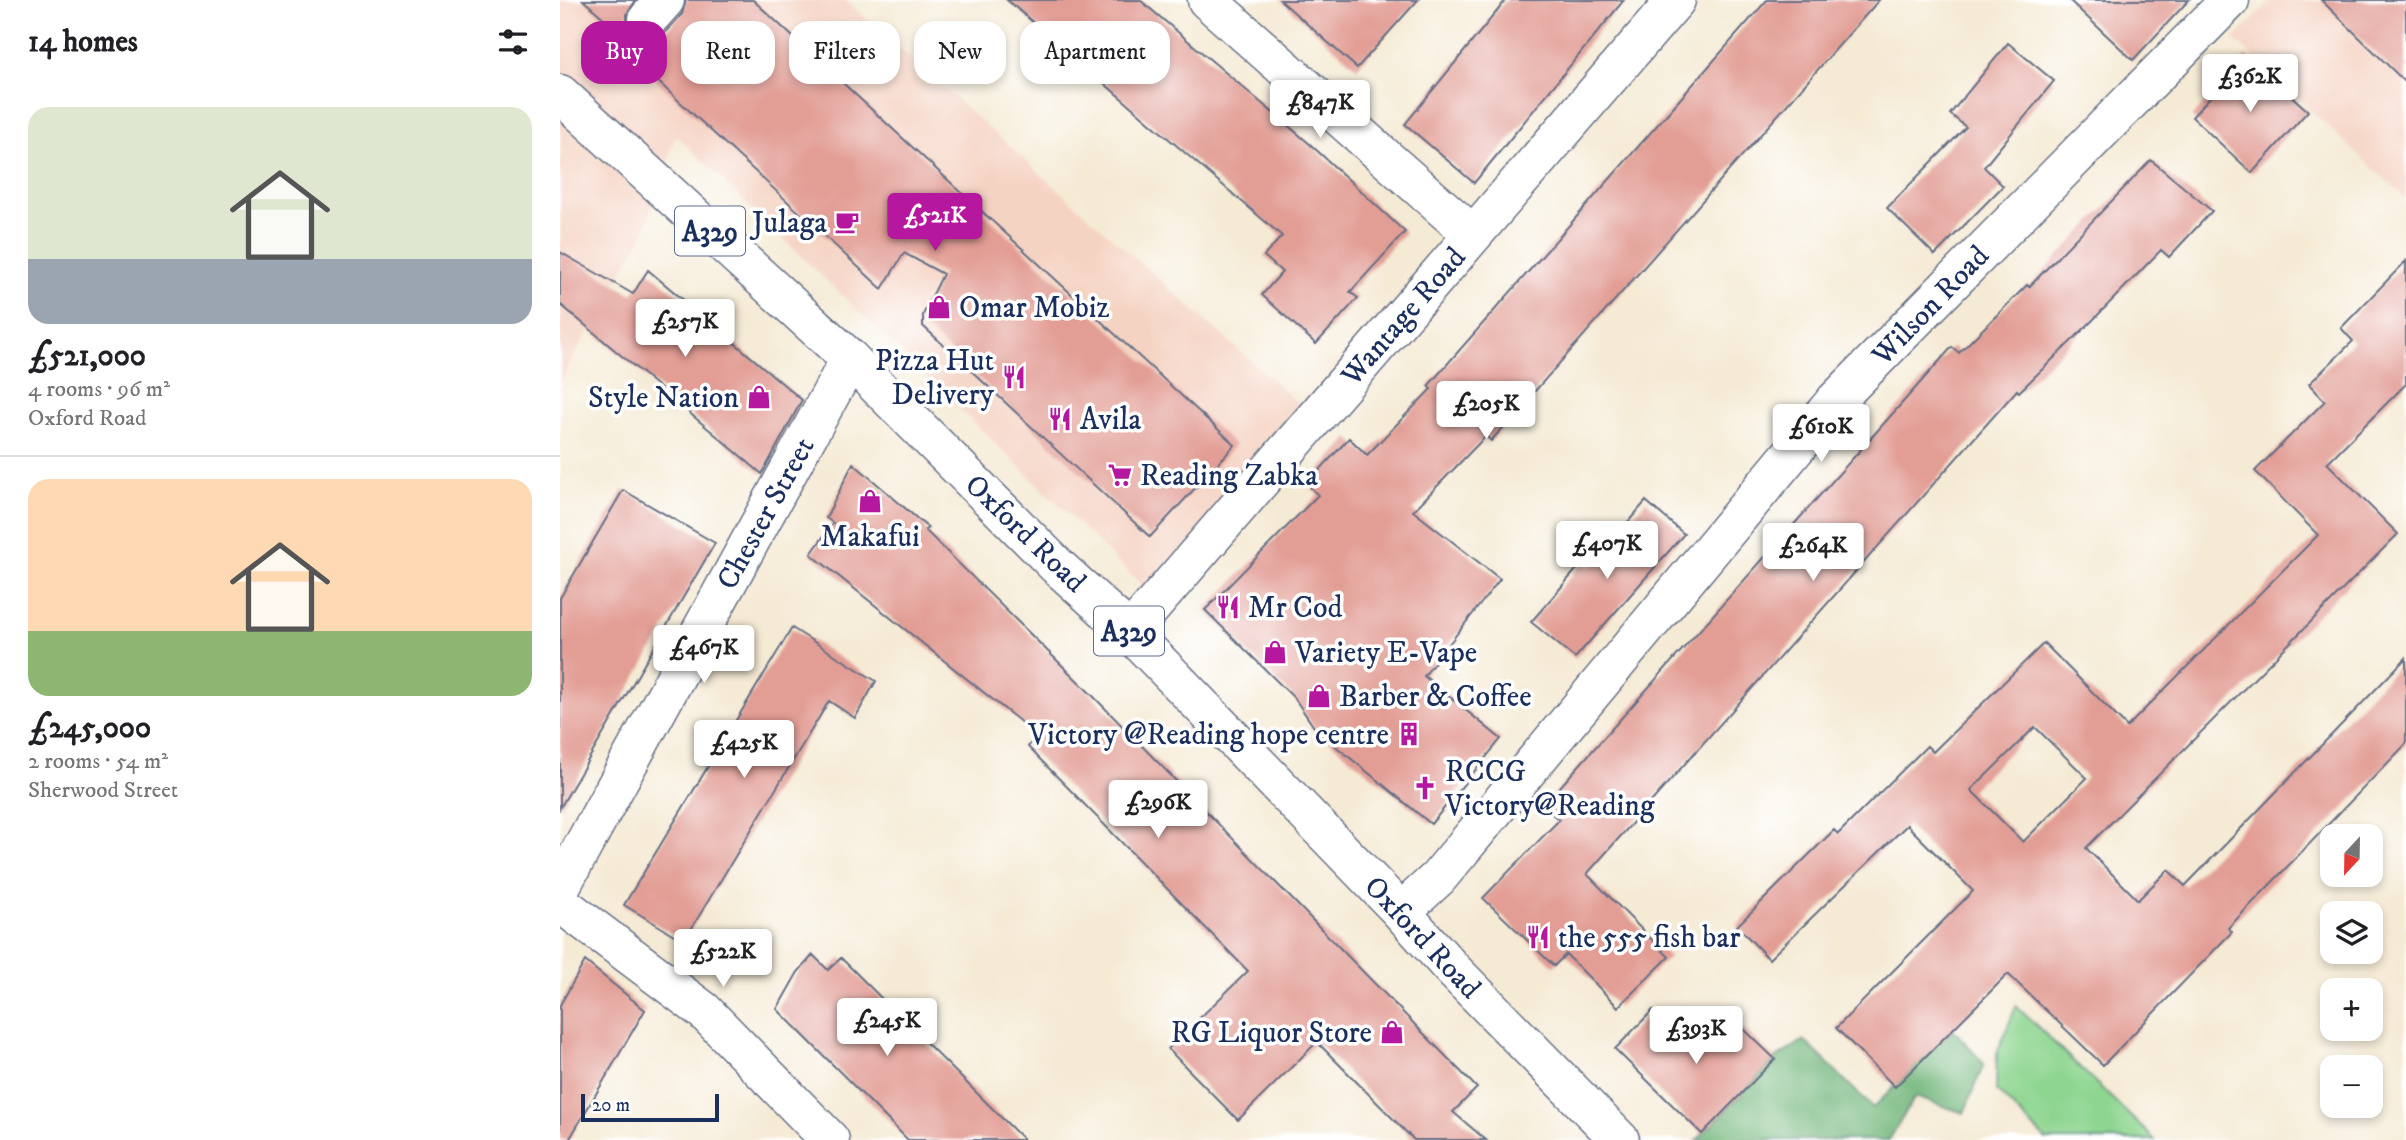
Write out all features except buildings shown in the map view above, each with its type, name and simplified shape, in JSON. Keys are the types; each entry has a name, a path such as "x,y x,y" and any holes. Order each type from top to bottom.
{"street":[{"path":"1207,0 1473,235"},
{"name":"Wantage Road","path":"1129,632 1676,0"},
{"name":"Wilson Road","path":"1401,912 1438,878 1835,401 2230,0"},
{"name":"Oxford Road","path":"560,94 850,359 1057,566 1129,632 1401,912 1452,970 1620,1140"},
{"name":"Chester Street","path":"560,888 850,359"},
{"path":"560,903 704,1012 830,1140"}],"shaded area":[{"path":"560,0 845,0 869,21 789,21 789,84 900,84 900,49 914,61 914,84 939,84 1308,412 1147,590 676,135 644,233 560,381"},
{"path":"2272,0 2406,0 2406,199 2234,39"}],"green space":[{"path":"2016,1006 2155,1140 2046,1140 1996,1090 1997,1054"},
{"path":"1953,1029 1984,1064 1964,1113 1915,1097 1889,1140 1697,1140 1775,1059 1804,1040 1873,1108"}],"place":[{"name":"Julaga","path":"847,222"},
{"name":"Omar Mobiz","path":"939,307"},
{"name":"Pizza Hut Delivery","path":"1014,377"},
{"name":"Style Nation","path":"759,397"},
{"name":"Avila","path":"1060,419"},
{"name":"Reading Zabka","path":"1120,475"},
{"name":"Makafui","path":"870,501"},
{"name":"Mr Cod","path":"1228,607"},
{"name":"Variety E-Vape","path":"1275,652"},
{"name":"Barber & Coffee","path":"1319,696"},
{"name":"Victory @Reading hope centre","path":"1409,734"},
{"name":"RCCG Victory@Reading","path":"1425,788"},
{"name":"the 555 fish bar","path":"1538,937"},
{"name":"RG Liquor Store","path":"1392,1032"}]}
